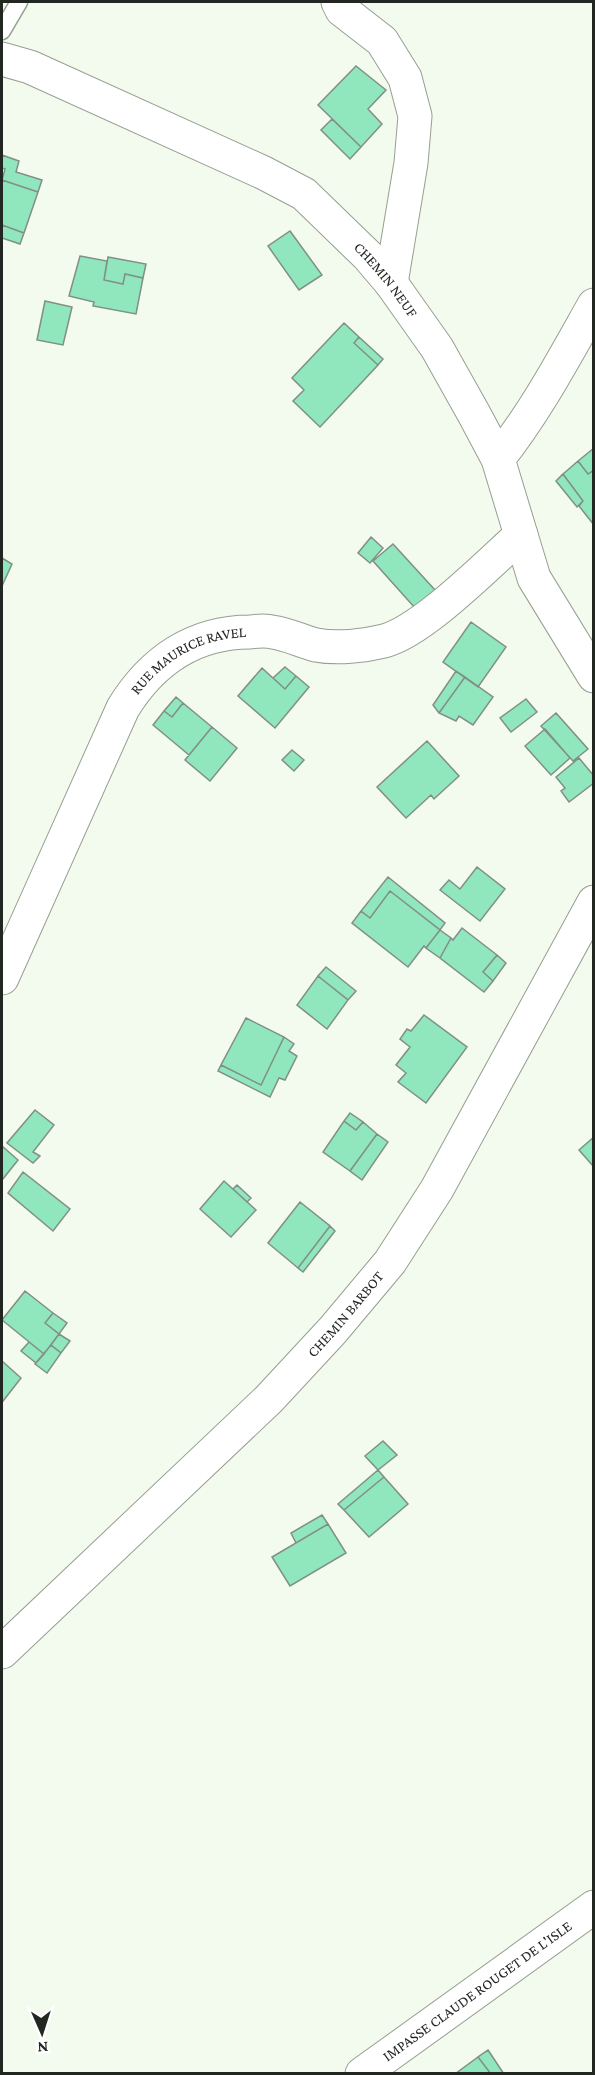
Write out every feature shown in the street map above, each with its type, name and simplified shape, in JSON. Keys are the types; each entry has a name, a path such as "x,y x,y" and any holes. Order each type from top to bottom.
{"street":[{"path":"338,2 342,9 382,41 405,78 415,116 411,163 391,283"},
{"name":"CHEMIN NEUF","path":"2,59 30,67 264,173 304,194 368,256 391,283 437,348 498,459 534,578 594,676"},
{"path":"498,459 524,426 551,383 594,305"},
{"name":"RUE MAURICE RAVEL","path":"2,978 123,708 137,686 156,668 192,643 231,632 272,631 318,645 353,645 386,640 418,624 520,535"},
{"name":"CHEMIN BARBOT","path":"2,1652 269,1399 333,1330 390,1262 437,1189 594,902"},
{"name":"IMPASSE CLAUDE ROUGET DE L'ISLE","path":"362,2073 594,1907"}],"lane":[{"path":"2,30 19,2"}],"building":[{"path":"356,66 386,90 368,109 382,124 361,147 318,105"},
{"path":"332,119 361,147 350,159 321,130"},
{"path":"2,155 19,161 16,172 42,180 38,192 2,180 5,169 2,168"},
{"path":"2,180 38,192 24,233 2,225"},
{"path":"2,225 24,233 20,244 2,238"},
{"path":"290,231 322,275 299,290 268,246"},
{"path":"80,256 107,261 104,280 123,284 125,274 143,278 136,314 93,306 94,302 69,296"},
{"path":"108,257 146,264 143,278 125,274 123,284 104,280"},
{"path":"45,301 72,307 63,345 37,340"},
{"path":"344,323 359,337 354,343 378,365 320,427 293,401 304,390 292,378"},
{"path":"359,337 383,359 378,365 354,343"},
{"path":"594,448 594,470 588,474 578,461"},
{"path":"578,461 588,474 594,470 594,525 579,506 583,501 563,474"},
{"path":"563,474 583,501 577,507 556,481"},
{"path":"371,537 383,548 370,563 358,553"},
{"path":"393,544 435,590 415,608 373,561"},
{"path":"2,558 12,564 2,586"},
{"path":"471,622 506,647 478,687 443,662"},
{"path":"285,667 296,676 285,689 273,678"},
{"path":"262,668 285,689 296,676 309,687 275,728 238,696"},
{"path":"456,671 465,677 439,713 433,705"},
{"path":"465,677 493,697 473,725 459,716 456,721 439,713"},
{"path":"176,697 183,703 172,717 164,711"},
{"path":"526,699 537,712 511,732 500,718"},
{"path":"183,703 212,727 189,755 153,725 164,711 172,717"},
{"path":"556,713 588,749 573,761 541,726"},
{"path":"212,727 237,748 210,781 185,760"},
{"path":"545,729 570,758 551,775 525,746"},
{"path":"427,741 459,776 434,799 431,795 406,818 377,787"},
{"path":"292,750 304,760 294,771 282,760"},
{"path":"579,758 594,776 594,783 569,802 561,791 565,788 556,777"},
{"path":"477,867 505,889 480,921 440,890 449,880 460,889"},
{"path":"388,877 445,923 440,930 390,891 370,918 361,911"},
{"path":"390,891 440,930 408,967 352,923 361,911 370,918"},
{"path":"462,928 497,955 483,972 493,981 484,992 440,958 451,938 453,940"},
{"path":"440,930 451,938 440,958 426,948"},
{"path":"497,955 506,963 493,981 483,972"},
{"path":"326,967 356,991 348,1000 318,976"},
{"path":"318,976 348,1000 327,1029 297,1005"},
{"path":"424,1015 467,1047 426,1103 398,1082 406,1073 396,1065 410,1047 400,1039 407,1029 411,1031"},
{"path":"246,1018 284,1037 261,1085 221,1065"},
{"path":"284,1037 294,1044 289,1051 297,1056 285,1080 279,1078 270,1097 218,1071 221,1065 261,1085"},
{"path":"35,1110 54,1125 33,1152 40,1156 33,1163 7,1143"},
{"path":"350,1113 363,1122 356,1130 344,1121"},
{"path":"344,1121 356,1130 363,1122 377,1134 350,1171 323,1152"},
{"path":"377,1134 388,1142 362,1180 350,1171"},
{"path":"594,1137 594,1167 579,1150"},
{"path":"2,1146 18,1160 2,1180"},
{"path":"23,1172 70,1209 53,1231 8,1193"},
{"path":"224,1181 256,1210 231,1237 200,1209"},
{"path":"237,1185 251,1198 247,1202 233,1189"},
{"path":"300,1202 330,1226 298,1268 268,1243"},
{"path":"330,1226 335,1231 303,1272 298,1268"},
{"path":"25,1291 53,1313 45,1323 59,1334 44,1354 2,1320"},
{"path":"53,1313 67,1323 59,1334 45,1323"},
{"path":"59,1334 70,1341 61,1353 51,1345"},
{"path":"29,1342 44,1354 36,1363 21,1351"},
{"path":"51,1345 61,1353 47,1373 35,1364"},
{"path":"2,1361 21,1378 3,1401 2,1400"},
{"path":"383,1441 397,1455 378,1470 365,1456"},
{"path":"378,1470 384,1477 344,1510 338,1504"},
{"path":"384,1477 408,1504 369,1537 344,1510"},
{"path":"322,1515 328,1524 296,1543 291,1533"},
{"path":"328,1524 346,1553 290,1586 272,1557"},
{"path":"488,2050 504,2074 491,2074 478,2057"},
{"path":"478,2057 491,2074 455,2074"}]}
